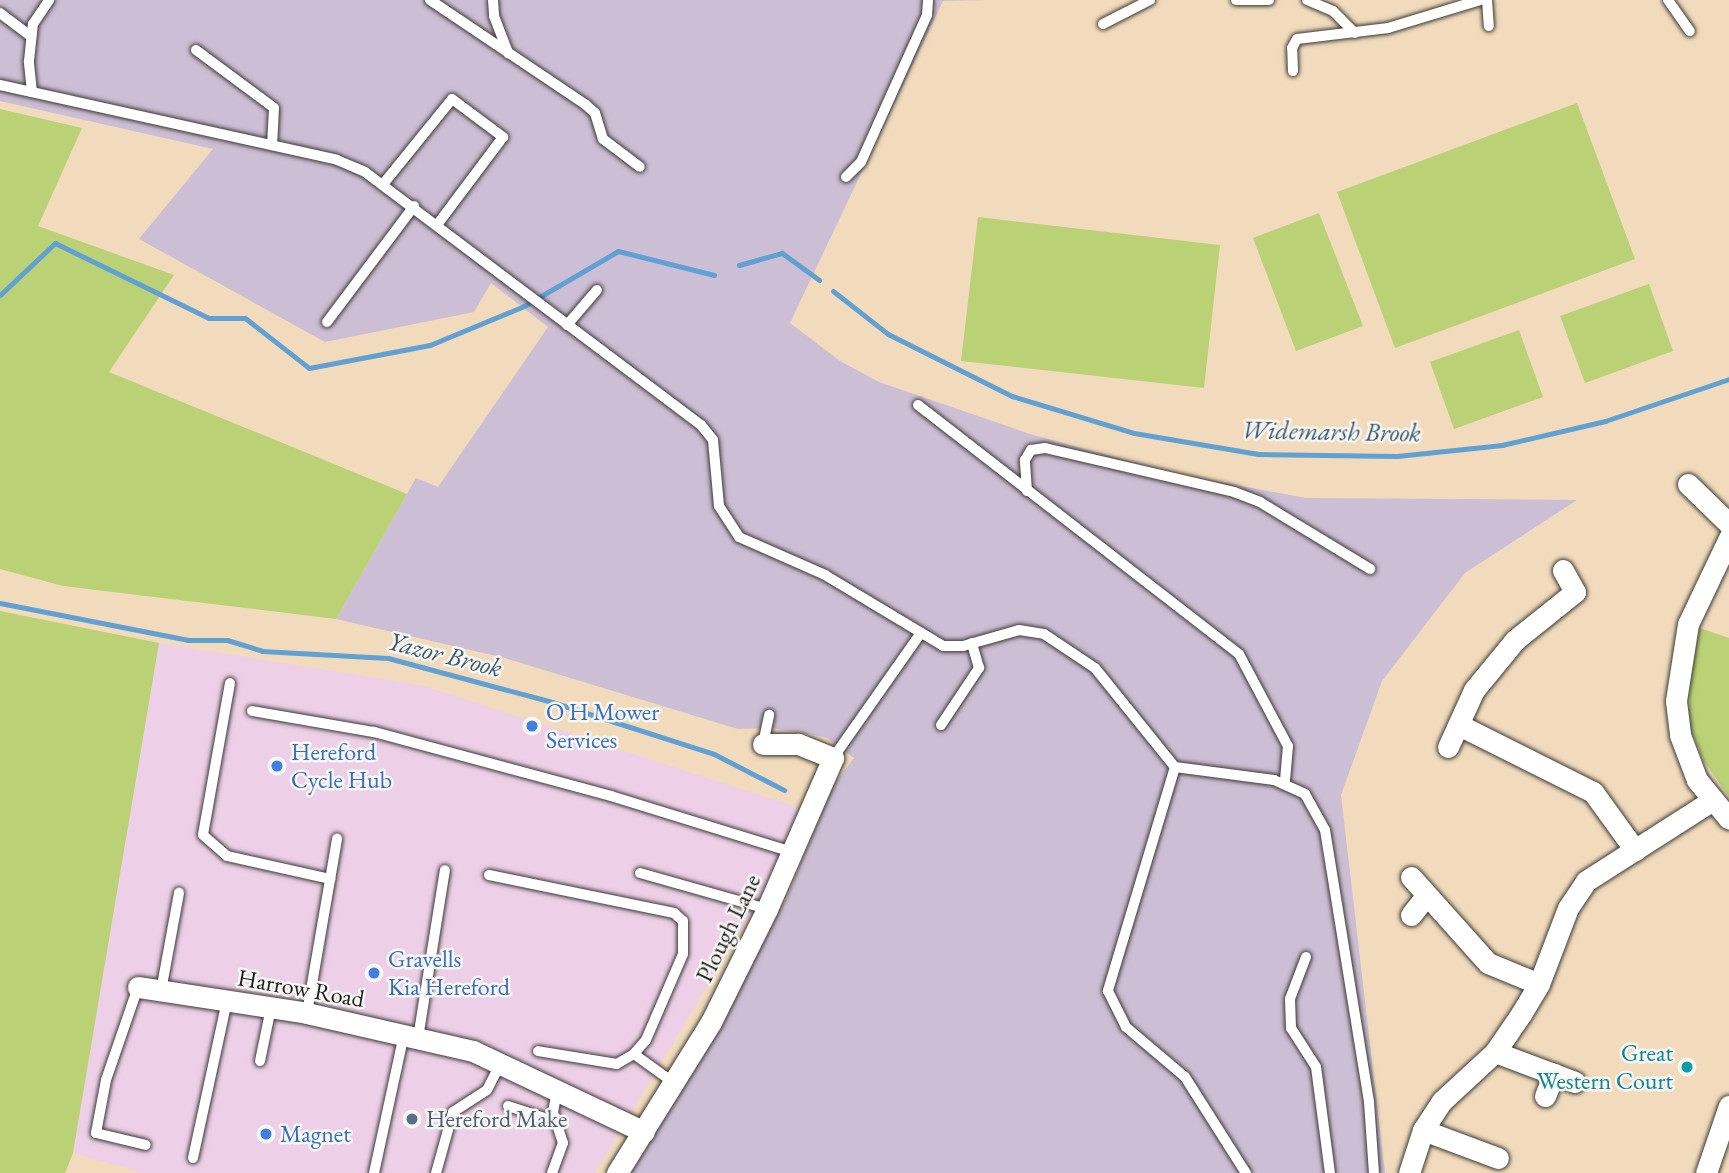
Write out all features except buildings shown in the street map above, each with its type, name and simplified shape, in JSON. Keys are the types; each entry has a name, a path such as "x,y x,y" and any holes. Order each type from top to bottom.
{"street":[{"path":"1688,484 1729,524"},
{"path":"1726,549 1688,624 1676,701 1680,736 1697,780 1711,801 1729,819"},
{"path":"1448,747 1475,690 1515,640 1575,592 1563,570"},
{"path":"1459,725 1593,792 1634,850"},
{"path":"763,744 798,744 833,758"},
{"name":"Plough Lane","path":"617,1173 711,1022 767,909 833,758"},
{"path":"1409,1173 1423,1130 1442,1101 1495,1052 1539,984 1568,908 1586,881 1711,801"},
{"path":"1411,877 1425,897 1488,963 1539,984"},
{"path":"1411,915 1425,897"},
{"name":"Harrow Road","path":"138,987 307,1013 474,1051 644,1132"},
{"path":"1495,1052 1575,1082"},
{"path":"1545,1096 1554,1074"},
{"path":"1706,1173 1729,1106"},
{"path":"1423,1130 1472,1158 1498,1158"}],"lane":[{"path":"32,92 33,24 50,0"},
{"path":"430,0 586,105 595,113 603,139 640,167"},
{"path":"493,0 494,16 508,53"},
{"path":"846,177 861,162 927,15 928,0"},
{"path":"1103,24 1150,0"},
{"path":"1236,0 1269,0"},
{"path":"1307,0 1333,11 1355,33"},
{"path":"1293,71 1292,48 1297,39 1355,33 1428,19 1480,0"},
{"path":"1487,0 1489,26"},
{"path":"1668,0 1690,31"},
{"path":"0,13 31,36"},
{"path":"196,50 274,108 272,145"},
{"path":"0,85 337,160 384,183 522,292 701,425 713,440 719,506 739,537 825,575 943,646 972,643 1020,630 1044,634 1072,649 1103,676 1175,767 1285,784 1305,794 1325,830 1369,1102 1374,1173"},
{"path":"384,183 452,99 503,137 437,225"},
{"path":"327,322 414,206"},
{"path":"568,325 597,290"},
{"path":"918,405 1239,654 1288,746 1285,784"},
{"path":"1027,491 1025,460 1031,450 1045,447 1234,492 1260,502 1370,569"},
{"path":"833,758 921,633"},
{"path":"941,725 979,668 972,643"},
{"path":"230,683 203,835 227,856 330,879"},
{"path":"251,711 374,732 611,796 792,852"},
{"path":"763,744 769,715"},
{"path":"1175,767 1108,991 1126,1027 1185,1077 1246,1173"},
{"path":"307,1013 337,839"},
{"path":"374,1173 411,1036 445,870"},
{"path":"640,873 767,909"},
{"path":"489,875 674,913 682,921 683,954 646,1040 634,1054 617,1064 538,1051"},
{"path":"161,990 179,893"},
{"path":"1306,957 1290,999 1291,1028 1316,1067 1330,1173"},
{"path":"138,987 106,1080 96,1133 146,1145"},
{"path":"193,1158 227,1001"},
{"path":"260,1062 271,1008"},
{"path":"634,1054 674,1083"},
{"path":"436,1173 453,1112 487,1090 500,1064"},
{"path":"552,1173 563,1143 552,1102 557,1091"},
{"path":"508,1106 557,1122"}],"shaded area":[{"path":"0,0 986,0 943,1 790,323 840,361 879,382 1030,434 1177,474 1306,498 1577,500 1465,573 1382,681 1341,795 1385,1173 630,1173 787,897 832,787 854,758 825,737 771,728 738,729 505,658 336,619 416,478 438,487 548,327 491,283 474,312 325,342 139,239 213,149 0,101"},
{"path":"159,643 421,685 803,809 773,877 595,1173 143,1173 73,1153"}],"green space":[{"path":"1577,103 1635,259 1395,348 1337,192"},
{"path":"0,109 82,128 38,226 174,275 109,372 407,494 336,619 63,586 0,569"},
{"path":"1319,213 1363,326 1296,351 1253,238"},
{"path":"978,217 1220,245 1204,388 961,361"},
{"path":"1649,284 1673,351 1585,383 1560,316"},
{"path":"1519,330 1543,397 1454,429 1430,362"},
{"path":"0,611 159,643 73,1153 65,1173 0,1173"},
{"path":"1700,628 1729,638 1729,797 1704,761 1689,724 1690,677"}],"waterway":[{"name":"Widemarsh Brook","path":"0,295 55,243 209,318 245,318 309,368 430,345 524,306 618,251 714,275"},
{"name":"Widemarsh Brook","path":"739,265 782,253 819,280"},
{"name":"Widemarsh Brook","path":"833,291 888,334 1012,396 1134,433 1258,454 1397,456 1502,445 1605,421 1729,379"},
{"name":"Yazor Brook","path":"0,603 188,640 227,640 262,651 388,658 552,702 714,754 784,790"}],"place":[{"name":"O H Mower Services","path":"532,726"},
{"name":"Hereford Cycle Hub","path":"277,766"},
{"name":"Gravells Kia Hereford","path":"374,973"},
{"name":"Great Western Court","path":"1687,1067"},
{"name":"Hereford Make","path":"412,1119"},
{"name":"Magnet","path":"266,1134"}]}
